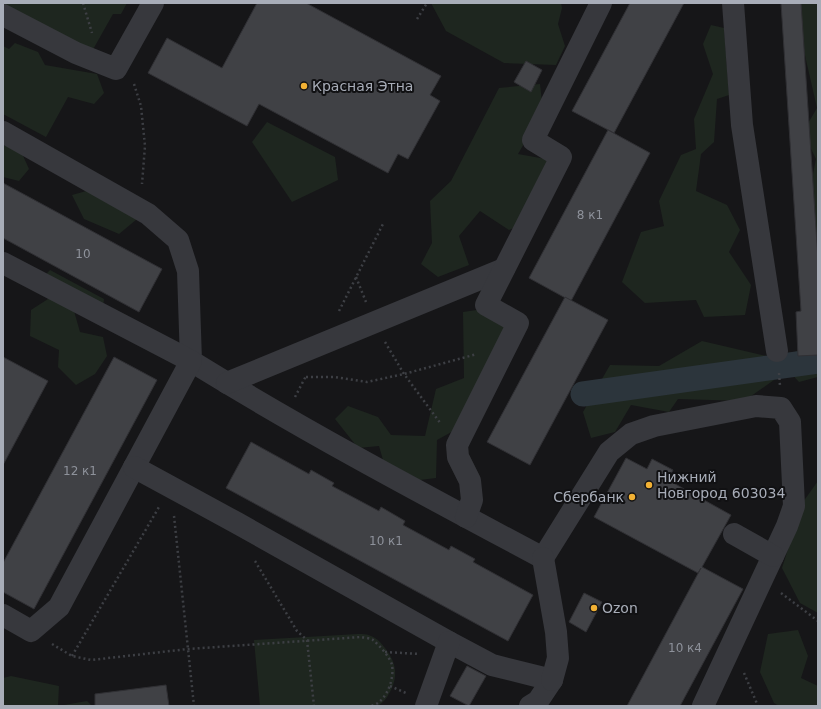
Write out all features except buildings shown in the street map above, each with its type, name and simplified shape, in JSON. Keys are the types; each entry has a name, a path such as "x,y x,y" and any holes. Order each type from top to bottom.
{"lane":[{"path":"3,15 76,53 116,70 153,3"},
{"path":"466,517 472,500 470,481 458,457 457,445 518,324 486,305 562,157 533,140 601,3"},
{"path":"732,3 742,125 777,351"},
{"path":"3,132 148,214 178,240 188,271 192,361 59,607 31,631 3,615"},
{"path":"3,263 192,361 285,417 466,517 544,558"},
{"path":"227,383 504,269"},
{"path":"530,706 538,701 552,680 558,658 556,632 544,558 609,452 631,434 654,426 756,406 781,408 790,422 794,506 787,526 763,579 702,706"},
{"path":"134,467 170,488 237,523 447,649 492,665 552,680"},
{"path":"734,534 773,556"},
{"path":"426,706 447,649"}],"path":[{"path":"417,19 427,3"},
{"path":"132,78 141,106 145,146 142,185 148,214"},
{"path":"356,276 374,323 404,374 457,445"},
{"path":"298,379 305,377 335,377 367,382 404,374 507,346"},
{"path":"777,351 781,408"},
{"path":"170,488 194,706"},
{"path":"72,656 170,488"},
{"path":"253,555 259,568 297,631 307,640 314,706"},
{"path":"763,579 818,620"},
{"path":"31,631 72,656 91,660 188,648 361,637 372,640 384,652 392,664 390,686 379,703 371,706"},
{"path":"384,652 447,649"}],"shaded area":[{"path":"3,3 127,3 121,14 113,14 91,53 3,6"},
{"path":"431,3 561,3 562,8 558,24 565,46 556,65 504,63 446,31"},
{"path":"793,3 818,3 818,317 805,214 816,159 803,132 817,108"},
{"path":"711,25 724,28 729,95 717,99 714,142 701,154 696,191 727,205 740,230 729,252 751,285 745,315 704,317 696,300 645,303 622,282 641,232 664,226 659,201 681,155 696,149 694,119 713,74 703,44"},
{"path":"15,43 38,52 45,65 97,74 104,93 94,104 68,97 46,137 3,114 3,46 9,49"},
{"path":"540,84 543,111 518,154 546,159 555,183 535,220 509,230 480,211 459,236 469,265 438,277 421,264 432,243 430,201 451,181 499,88"},
{"path":"267,122 335,157 338,180 292,202 252,142"},
{"path":"3,145 20,149 29,169 19,181 3,177"},
{"path":"97,188 137,219 119,234 84,219 72,195"},
{"path":"50,270 104,299 103,308 74,311 80,332 103,337 107,356 95,374 76,385 58,367 59,350 30,336 31,310 48,299 37,284"},
{"path":"497,307 517,343 457,429 437,440 436,478 420,480 383,460 379,446 358,448 335,419 348,406 378,417 391,435 425,436 436,389 464,378 463,312"},
{"path":"702,341 771,357 774,380 744,401 678,399 669,412 631,405 615,432 591,438 583,412 610,365 659,366"},
{"path":"818,346 818,377 799,382 788,370 790,353"},
{"path":"818,481 818,613 800,603 782,568 803,502"},
{"path":"798,630 808,656 801,678 818,686 818,706 779,706 774,703 760,672 768,634"},
{"path":"358,634 368,635 377,640 388,653 395,668 395,679 389,695 382,703 377,706 260,706 254,640"},
{"path":"11,676 59,686 58,706 3,706 3,678"},
{"path":"87,701 92,706 58,706"}],"waterway":[{"path":"583,394 818,361"}],"place":[{"name":"Красная Этна","path":"304,86"},
{"name":"Нижний Новгород 603034","path":"649,485"},
{"name":"Сбербанк","path":"632,497"},
{"name":"Ozon","path":"594,608"}]}
